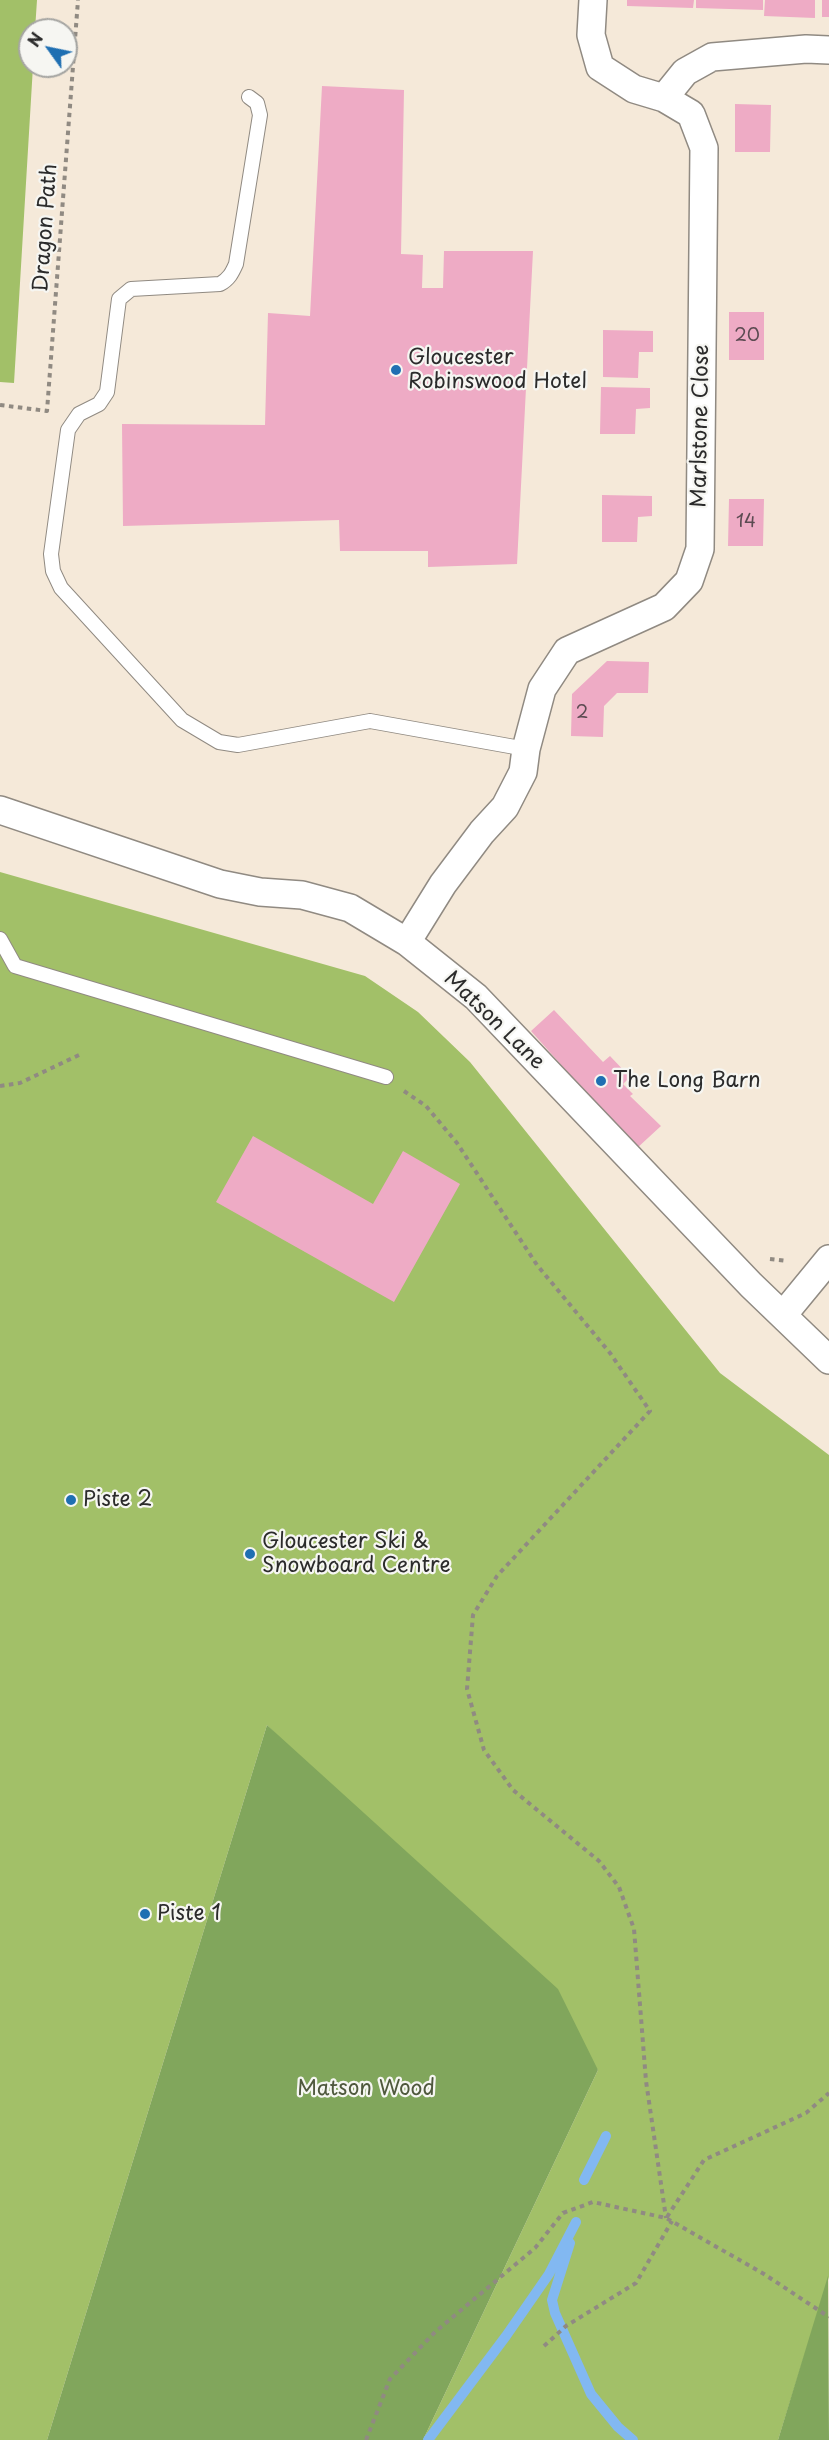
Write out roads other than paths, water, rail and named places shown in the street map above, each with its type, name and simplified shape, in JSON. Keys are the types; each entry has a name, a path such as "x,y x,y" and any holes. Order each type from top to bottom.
{"street":[{"name":"Marlstone Close","path":"406,942 443,884 482,832 506,807 523,772 526,749 542,689 567,651 664,607 689,581 700,549 704,148 691,114 664,98 634,89 600,67 591,35 593,0"},
{"path":"664,98 685,72 712,57 806,49 829,50"},
{"name":"Matson Lane","path":"0,810 219,884 260,892 302,895 350,908 406,942 476,997 745,1279 829,1359"},
{"path":"783,1315 829,1259"}],"lane":[{"path":"249,96 257,104 260,115 236,264 232,274 227,281 220,284 131,289 119,299 107,392 99,404 79,414 68,430 51,554 53,571 61,588 182,720 219,742 238,745 370,721 526,749"},
{"path":"0,939 15,966 386,1077"}],"waterway":[{"path":"584,2180 606,2136"},
{"path":"428,2440 549,2274 576,2222"},
{"path":"570,2243 552,2300 555,2313 591,2394 618,2427 633,2440"}],"place":[{"name":"Gloucester Robinswood Hotel","path":"396,370"},
{"name":"The Long Barn","path":"601,1081"},
{"name":"Piste 2","path":"71,1500"},
{"name":"Gloucester Ski & Snowboard Centre","path":"250,1554"},
{"name":"Piste 1","path":"145,1914"}],"park label":[{"name":"Matson Wood","path":"366,2089"}]}
